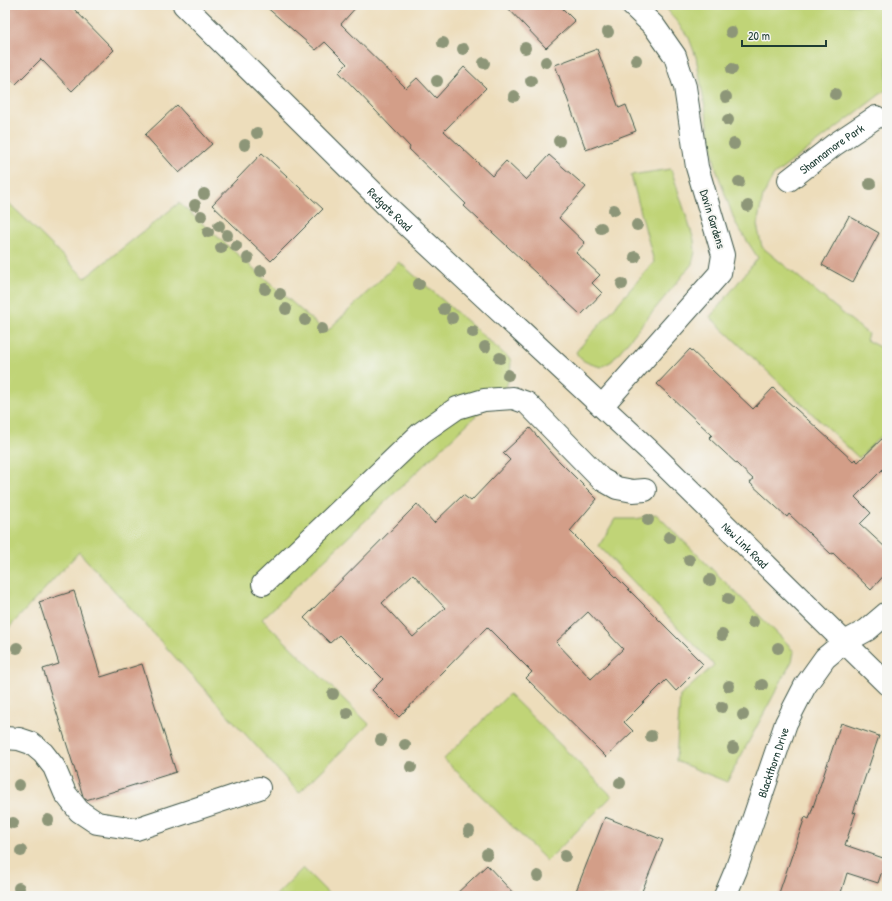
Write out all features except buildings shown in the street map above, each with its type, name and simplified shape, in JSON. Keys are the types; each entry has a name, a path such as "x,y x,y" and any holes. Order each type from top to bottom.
{"street":[{"name":"Redgate Road","path":"184,5 392,211 602,406"},
{"name":"Davin Gardens","path":"602,406 720,274 723,255 697,167 685,87 675,56 654,26 632,5"},
{"name":"Shannamore Park","path":"789,180 834,145 883,119"},
{"path":"263,584 421,433 458,408 484,400 513,398 527,403 601,479 617,488 645,490"},
{"name":"New Link Road","path":"602,406 650,451 843,643 887,684"},
{"name":"Blackthorn Drive","path":"725,896 736,870 789,715 805,686 825,658 843,643 867,630 887,613"},
{"path":"5,738 19,739 31,743 43,753 54,767 65,793 79,811 97,823 136,830 258,788"}],"green space":[{"path":"664,5 887,5 887,89 773,176 763,196 757,225 762,247 868,334 866,340 887,351 887,430 859,458 710,317 758,258 735,222 716,169 696,57 689,38"},
{"path":"671,169 694,240 695,252 692,264 612,361 601,367 586,362 580,358 576,352 654,262 631,175"},
{"path":"5,199 85,278 179,203 326,332 399,262 511,360 510,377 506,387 262,619 369,724 299,793 79,552 5,632"},
{"path":"656,514 787,643 794,652 792,661 727,782 676,761 680,696 714,665 599,546 615,519 636,519"},
{"path":"509,694 612,796 547,861 444,759"},
{"path":"303,868 331,896 275,896"}]}
